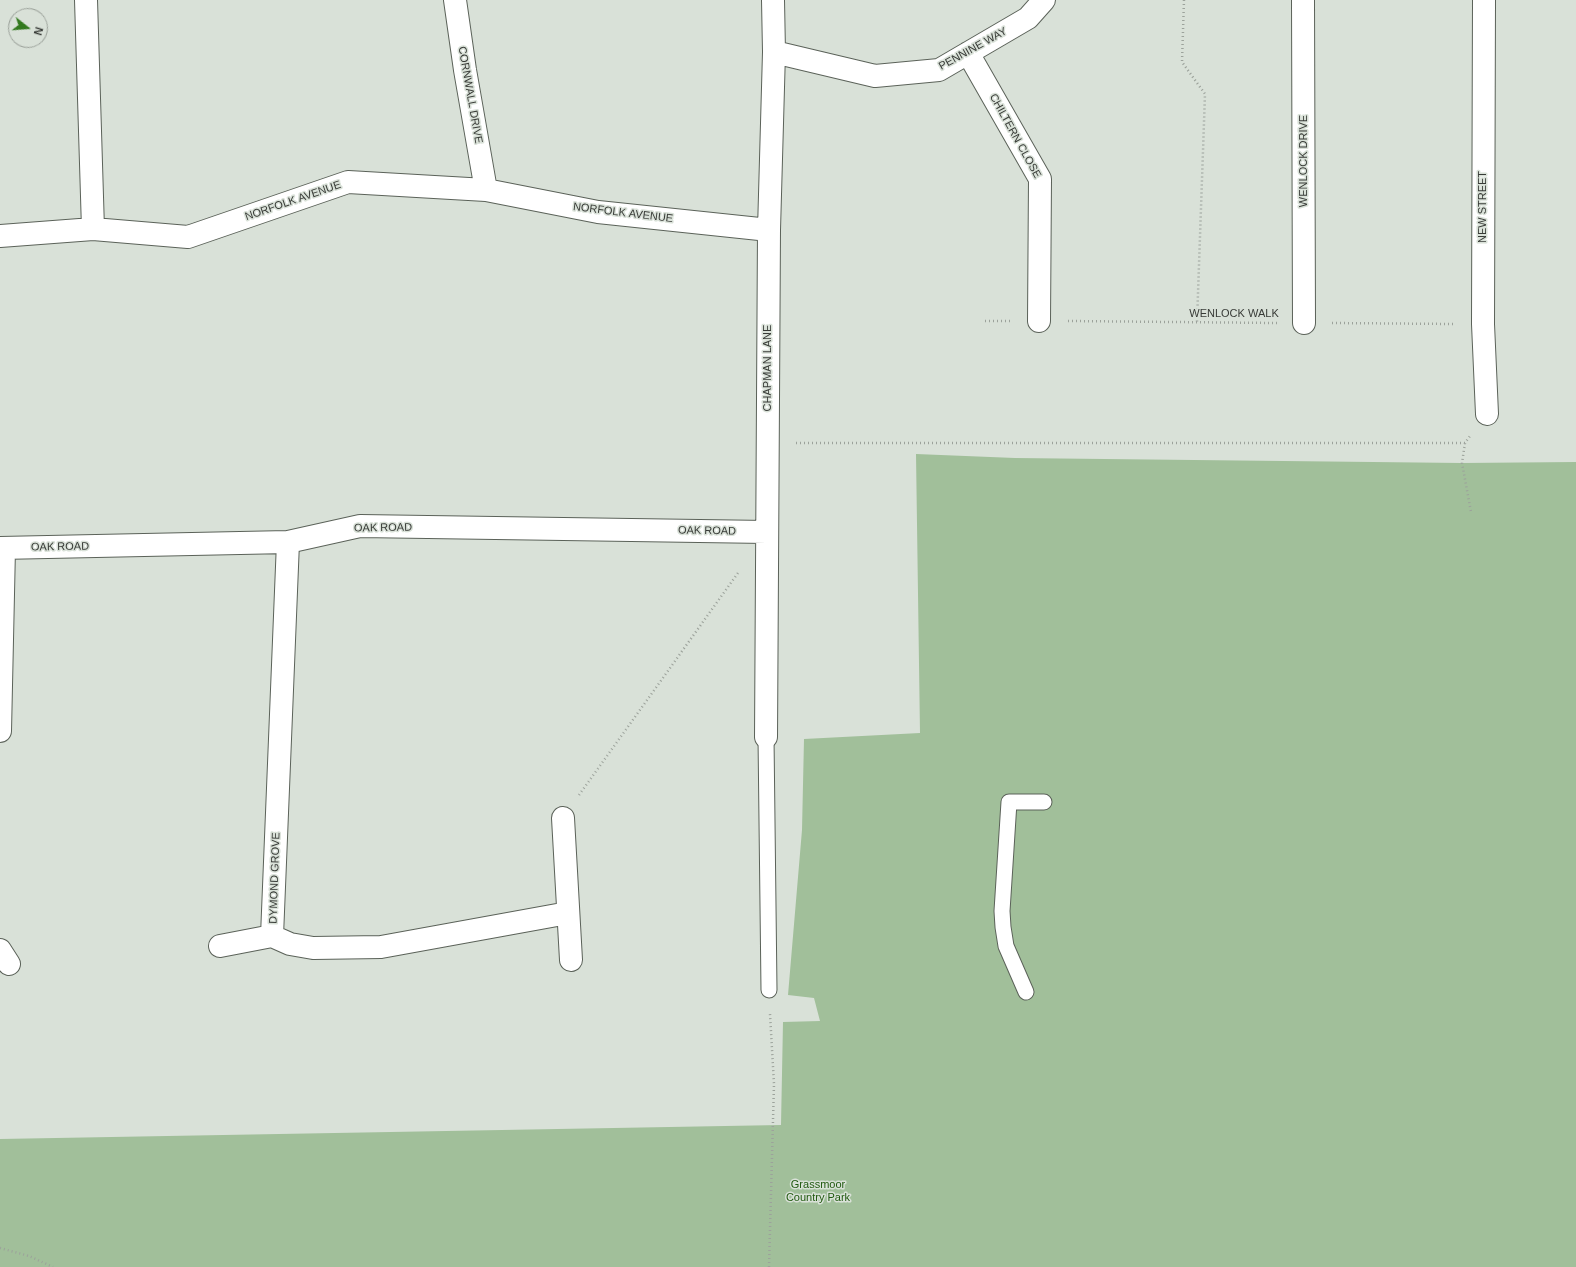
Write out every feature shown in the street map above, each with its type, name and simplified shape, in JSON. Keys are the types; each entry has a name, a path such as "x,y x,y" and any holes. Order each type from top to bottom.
{"street":[{"path":"86,0 93,229"},
{"name":"CORNWALL DRIVE","path":"455,0 465,70 486,190"},
{"name":"CHAPMAN LANE","path":"766,737 770,230 774,52 773,0"},
{"name":"PENNINE WAY","path":"774,52 875,76 939,70 1028,18 1044,0"},
{"name":"WENLOCK DRIVE","path":"1303,0 1304,323"},
{"name":"NEW STREET","path":"1484,0 1483,324 1487,414"},
{"name":"CHILTERN CLOSE","path":"968,53 1040,179 1039,321"},
{"name":"NORFOLK AVENUE","path":"0,236 93,229 188,237 348,182 486,190 598,212 770,230"},
{"name":"OAK ROAD","path":"2,548 288,542 360,526 767,532"},
{"name":"DYMOND GROVE","path":"288,542 272,936 290,944 312,948 381,947 568,913"},
{"path":"0,731 2,548"},
{"path":"562,818 571,960"},
{"path":"220,946 272,936"}],"lane":[{"path":"766,737 769,990"},
{"path":"1026,992 1006,946 1003,927 1002,911 1009,802 1044,802"}],"path":[{"path":"1184,0 1182,62 1205,94 1197,322"},
{"name":"WENLOCK WALK","path":"985,321 1483,324"},
{"path":"1471,512 1462,463 1465,443 1487,414"},
{"path":"768,443 1465,443"},
{"path":"562,818 740,570"},
{"path":"769,990 774,1084 769,1267"},
{"path":"0,1248 29,1256 53,1267"}],"green space":[{"name":"Grassmoor Country Park","path":"916,454 1015,458 1462,463 1576,462 1576,1267 0,1267 0,1139 781,1125 783,1022 820,1021 814,998 788,995 802,830 804,739 920,733"}]}
